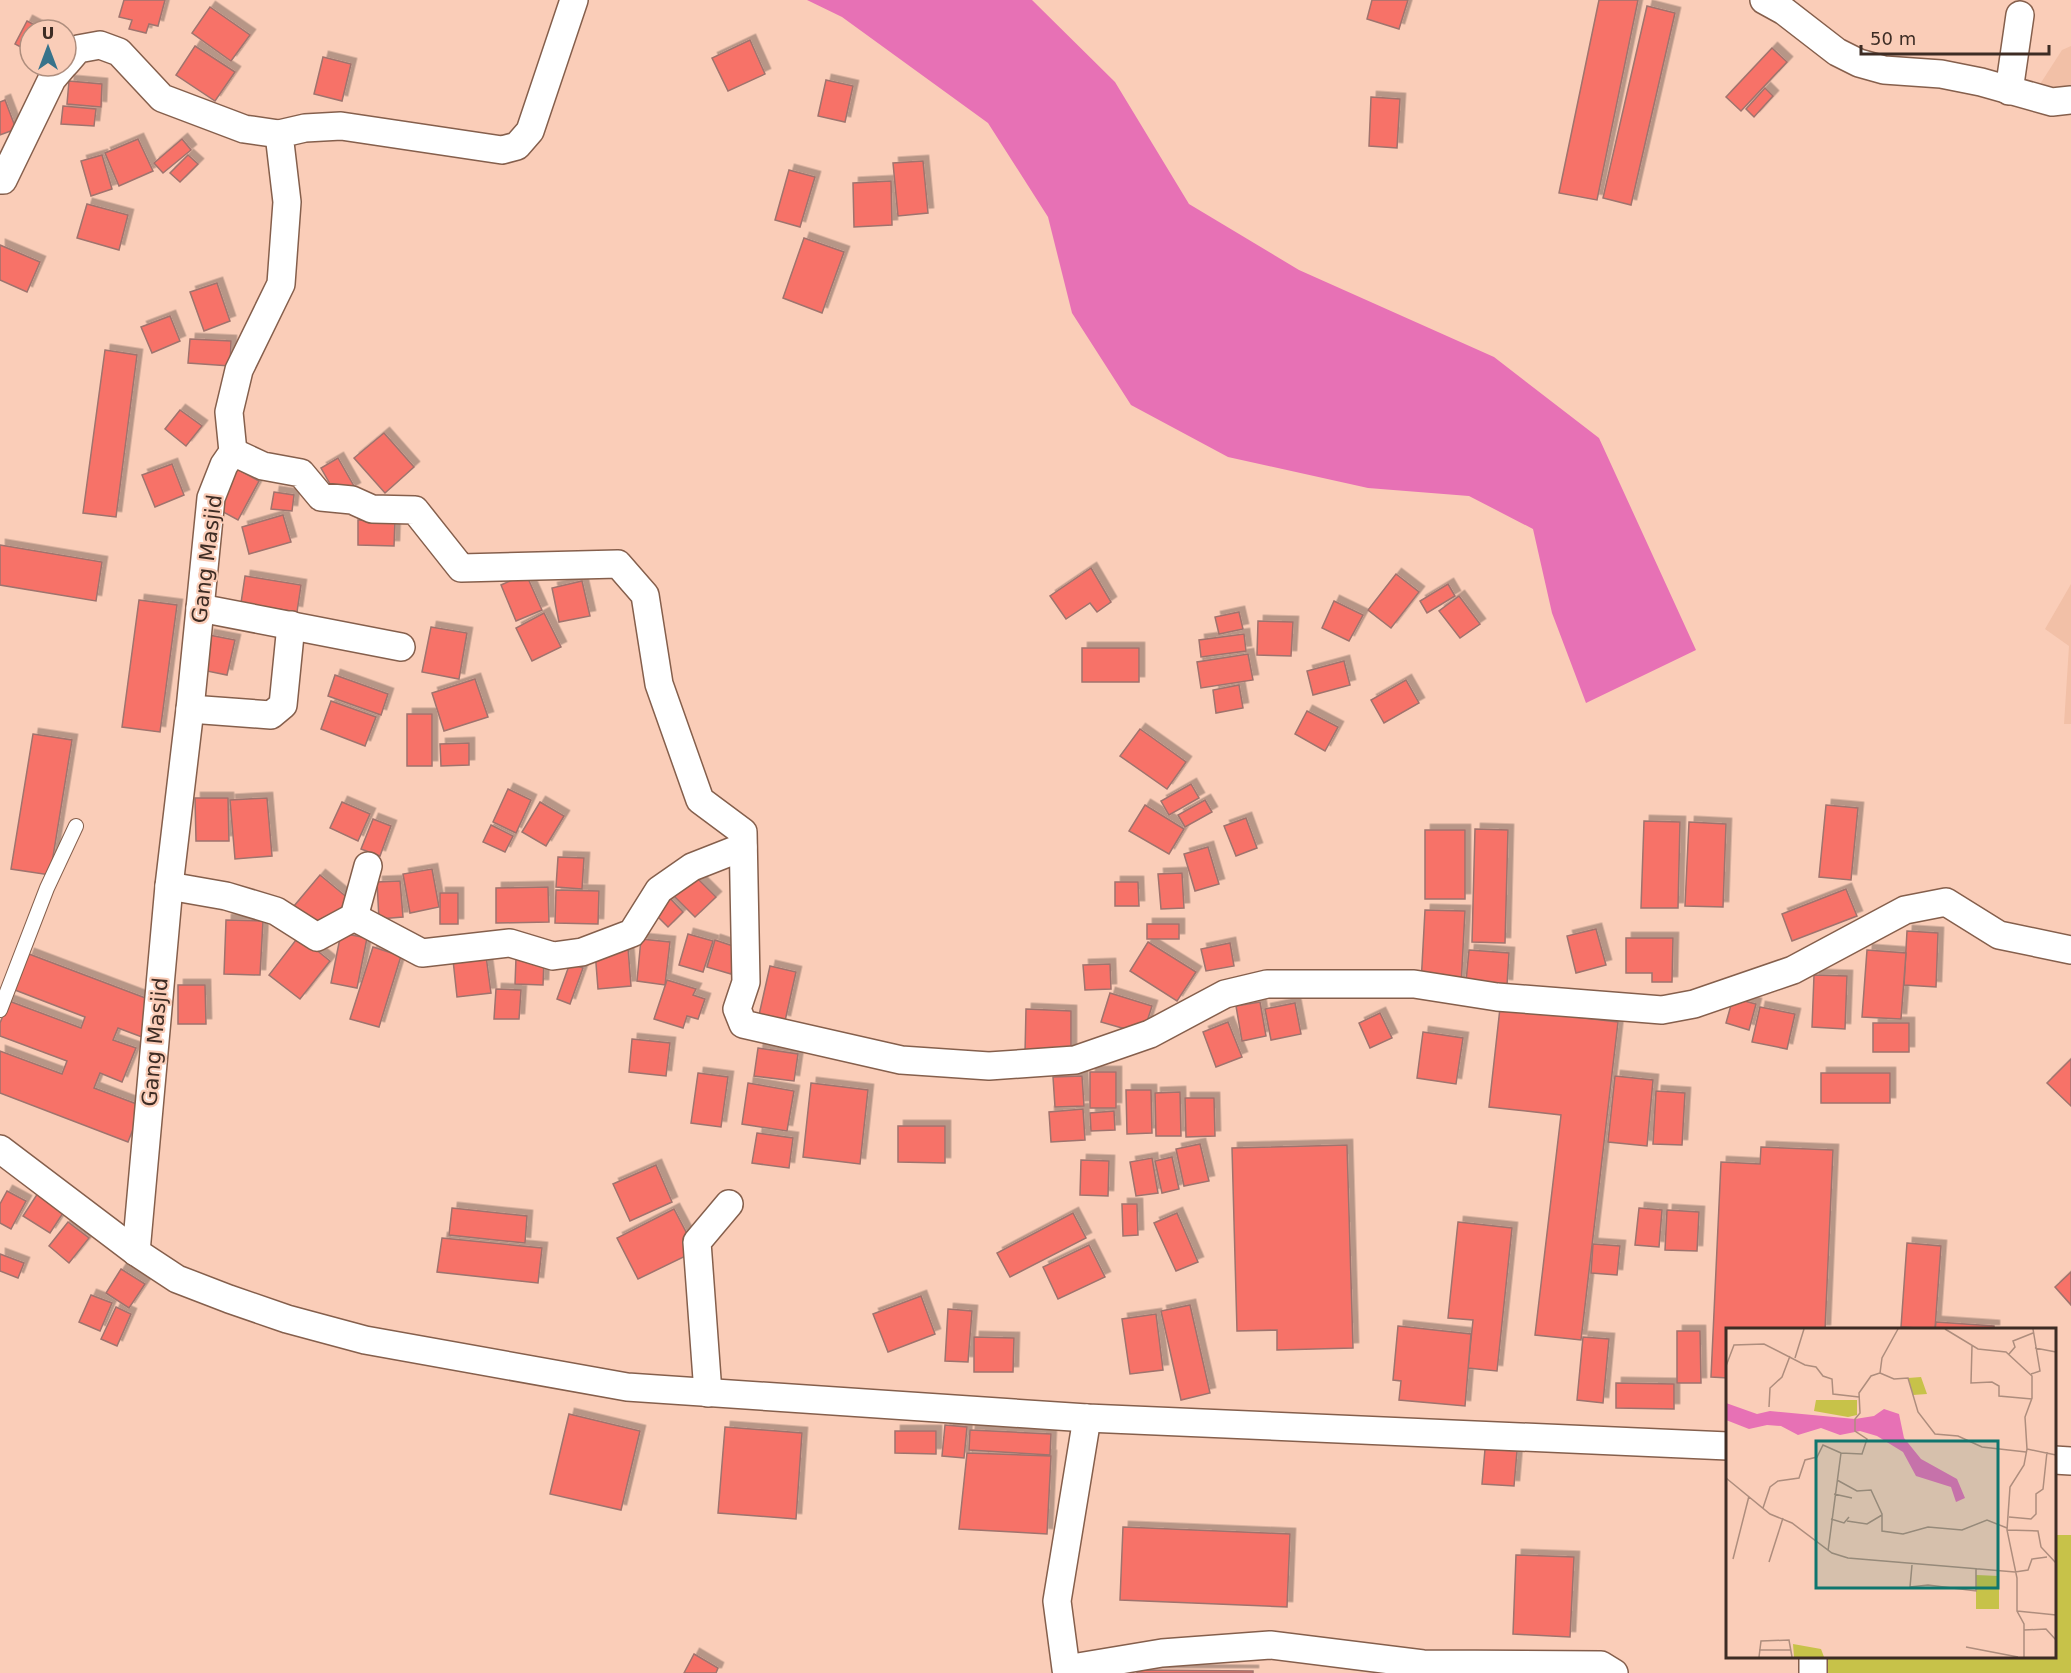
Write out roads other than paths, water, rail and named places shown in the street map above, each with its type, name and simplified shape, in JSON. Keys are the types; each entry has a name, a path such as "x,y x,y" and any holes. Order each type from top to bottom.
{"street":[{"path":"78,49 100,45 118,52 162,98 244,129 279,134 305,128 341,126 502,150 517,146 531,131 574,0"},
{"path":"1764,0 1784,11 1837,52 1859,63 1884,70 1941,74 2052,102 2071,100"},
{"path":"2009,91 2020,15"},
{"path":"0,180 3,180 54,78"},
{"path":"279,134 287,202 281,284 239,370 229,412 233,452 263,466 302,473 321,497 352,500 372,509 415,510 461,568 618,564 645,595 659,684 700,800 743,832 746,982 737,1010 743,1024 901,1060 989,1066 1075,1060 1150,1034 1225,994 1267,984 1414,984 1497,997 1662,1010 1694,1004 1793,970 1905,910 1946,902 1999,936 2071,950"},
{"name":"Gang Masjid","path":"136,1252 169,886 190,709 211,498 224,465 233,452"},
{"path":"200,608 401,647"},
{"path":"190,709 271,715 283,705 291,625"},
{"path":"354,917 422,952 510,943 553,956 582,952 632,933 659,890 692,867 743,847"},
{"path":"169,886 226,896 276,910 317,937 354,917 368,866"},
{"path":"0,1149 136,1252 177,1279 229,1299 287,1319 365,1340 627,1387 1087,1418 1726,1446"},
{"path":"708,1393 697,1242 729,1204"},
{"path":"1087,1418 1057,1601 1066,1669 1162,1653 1270,1645 1423,1664 1601,1665 1614,1673"},
{"path":"2056,1460 2071,1461"}],"lane":[{"path":"0,1010 47,888 76,826"}]}
